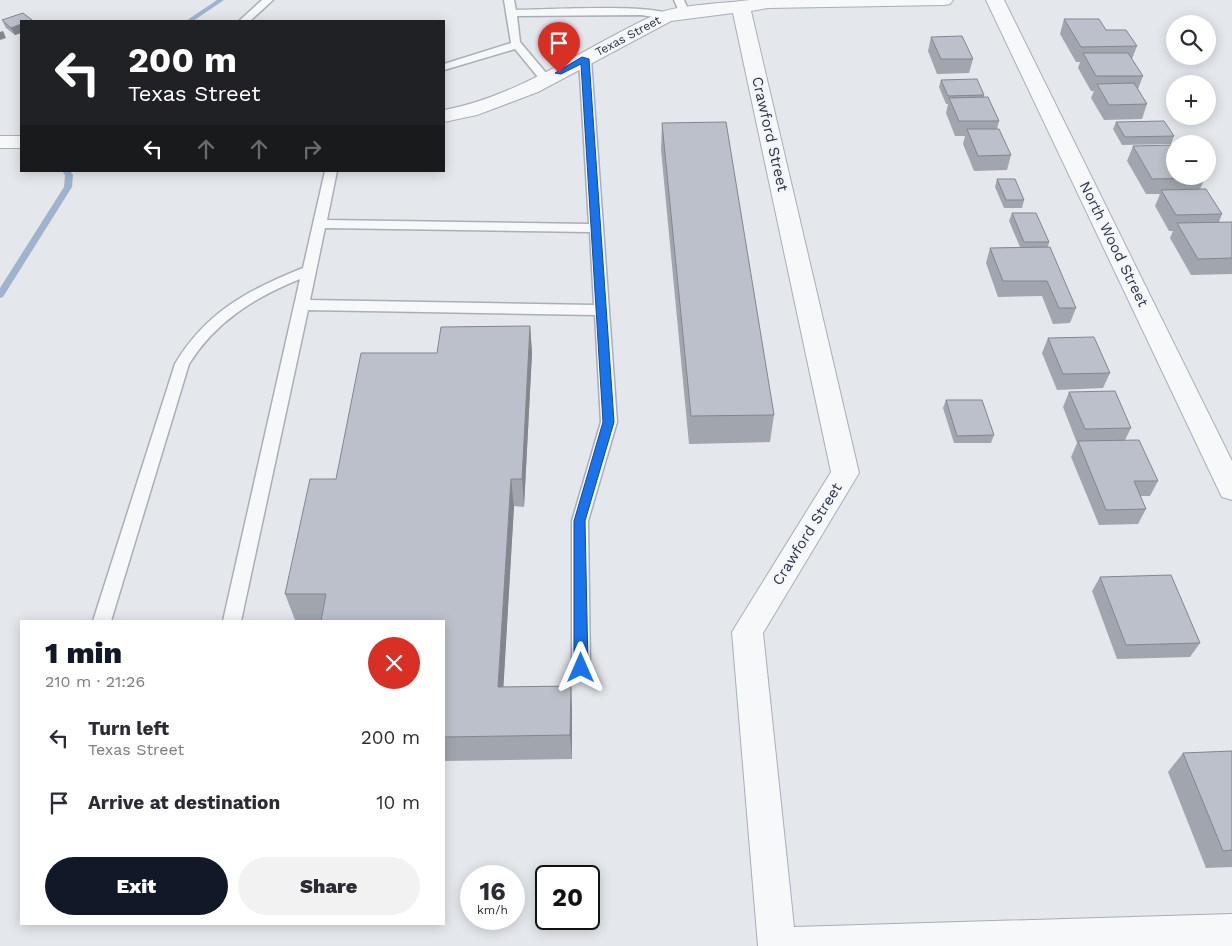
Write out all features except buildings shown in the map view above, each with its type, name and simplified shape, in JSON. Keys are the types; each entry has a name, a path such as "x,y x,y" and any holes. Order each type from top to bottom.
{"street":[{"name":"Texas Street","path":"445,116 470,111 546,80 677,10 768,3 944,0"},
{"name":"North Wood Street","path":"995,0 1232,489"},
{"name":"Crawford Street","path":"741,6 845,473 746,632 777,946"},
{"path":"0,142 20,142"},
{"path":"782,946 1232,933"}],"lane":[{"path":"245,20 268,0"},
{"path":"508,0 518,45 546,80"},
{"path":"510,13 677,10"},
{"path":"445,67 518,45"},
{"path":"581,668 580,521 609,422 585,59"},
{"path":"232,620 331,172"},
{"path":"320,224 596,228"},
{"path":"102,620 182,364 190,347 209,326 244,301 277,282 310,270"},
{"path":"302,305 602,310"}],"waterway":[{"path":"191,20 221,0"},
{"path":"0,295 68,187 69,175 67,172"}],"route":[{"path":"559,73 585,59 609,422 580,521 581,668"}]}
